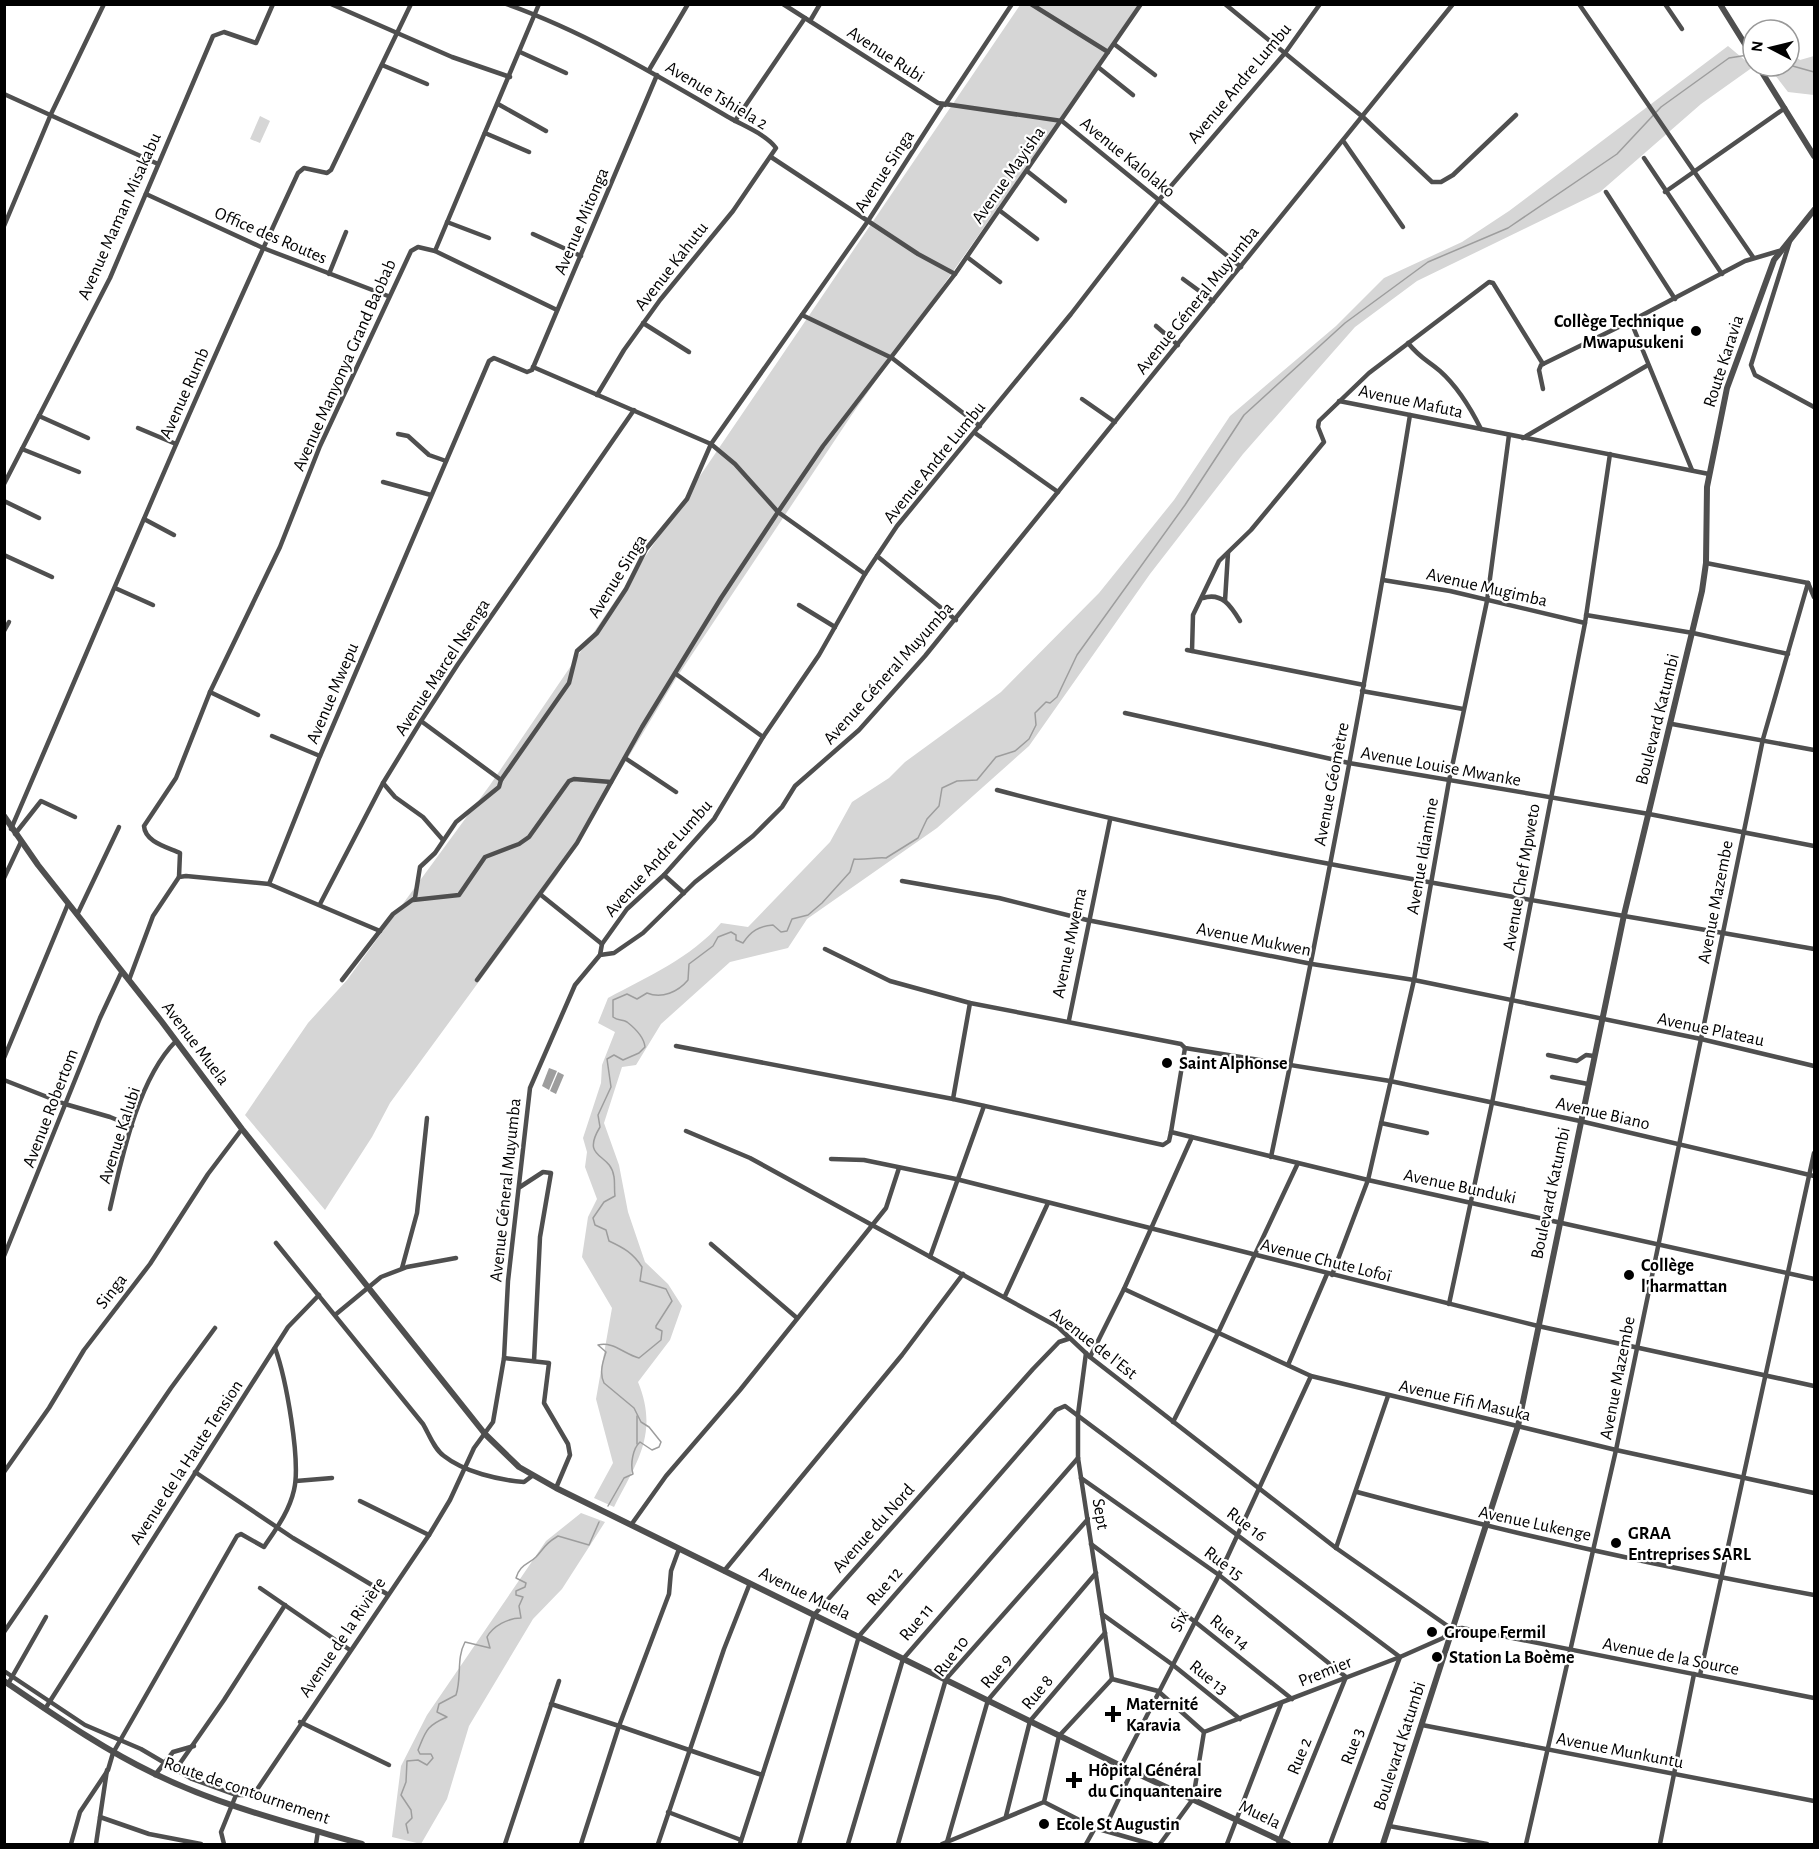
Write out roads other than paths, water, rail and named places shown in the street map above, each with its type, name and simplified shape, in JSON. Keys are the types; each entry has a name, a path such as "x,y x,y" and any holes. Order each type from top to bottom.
{"street":[{"path":"4,226 51,114 104,4"},
{"name":"Avenue Maman Misakabu","path":"4,484 110,278 213,36 224,32 256,43 273,4"},
{"path":"331,4 452,57 510,76"},
{"name":"Avenue Rumb","path":"13,831 176,444 300,170 304,168 330,172 411,4"},
{"name":"Avenue Tshiela 2","path":"506,4 535,15 649,70 774,145 776,150 771,157 918,254 955,274"},
{"path":"539,4 435,250 557,310"},
{"path":"649,70 688,4"},
{"name":"Avenue Rubi","path":"783,4 944,104"},
{"path":"735,122 820,4"},
{"name":"Avenue Singa","path":"413,900 417,894 420,867 435,853 442,840 462,815 495,793 501,780 569,683 577,651 597,633 626,589 649,545 687,499 696,473 711,444 868,221 1012,4"},
{"path":"1031,4 1108,52"},
{"name":"Avenue Mayisha","path":"477,980 577,843 721,598 778,512 823,446 955,274 1141,4"},
{"path":"1225,4 1364,118 1429,180 1438,182 1453,174 1516,115"},
{"name":"Avenue Andre Lumbu","path":"600,955 602,945 627,909 664,875 714,819 763,737 819,655 865,574 897,526 1071,314 1159,200 1285,53 1320,4"},
{"name":"Avenue Géneral Muyumba","path":"485,1434 493,1422 504,1358 508,1281 527,1103 532,1083 576,983 600,955 614,953 643,933 684,892 753,836 782,807 800,782 859,730 956,620 1364,118 1453,4"},
{"path":"1579,4 1753,257"},
{"path":"1665,4 1682,29"},
{"path":"1720,4 1741,38"},
{"path":"1114,44 1155,75"},
{"path":"520,52 566,73"},
{"path":"382,65 427,84"},
{"path":"1098,67 1133,95"},
{"name":"Avenue Mitonga","path":"533,367 657,75"},
{"path":"1766,78 1815,156"},
{"path":"4,94 158,164"},
{"path":"498,104 546,131"},
{"name":"Avenue Kalolako","path":"944,104 1062,121 1241,267"},
{"path":"1665,192 1785,108"},
{"path":"485,133 530,152"},
{"path":"1344,142 1403,227"},
{"name":"Avenue Kahutu","path":"597,395 643,323 733,211 771,157"},
{"path":"1644,158 1722,274"},
{"path":"1027,171 1065,201"},
{"path":"1606,192 1676,298"},
{"name":"Office des Routes","path":"146,194 263,249 388,297"},
{"path":"999,210 1037,239"},
{"name":"Route Karavia","path":"1706,538 1705,499 1731,374 1779,251 1815,210"},
{"path":"447,222 489,238"},
{"path":"329,274 346,232"},
{"path":"533,234 581,256"},
{"path":"1790,238 1787,257 1763,321 1751,365 1755,375 1815,407"},
{"name":"Avenue Manyonya Grand Baobab","path":"179,878 180,853 155,842 146,835 144,828 176,778 210,692 271,567 320,446 388,297 414,248 435,250"},
{"path":"1543,388 1539,370 1543,364 1753,257 1779,251"},
{"path":"967,256 1000,282"},
{"path":"1182,279 1213,301"},
{"path":"1339,401 1408,343 1491,282 1516,316 1543,364"},
{"path":"802,315 892,358 980,426"},
{"path":"1633,320 1634,329 1648,365 1692,470"},
{"path":"643,323 689,352"},
{"path":"1155,326 1178,345"},
{"path":"1408,343 1424,362 1440,372 1458,391 1481,429"},
{"name":"Avenue Mwepu","path":"269,884 320,756 490,359 497,359 524,371 530,372 533,367"},
{"path":"1523,438 1648,365"},
{"path":"533,367 711,444 735,464 778,512 865,574"},
{"path":"1082,399 1115,422"},
{"name":"Avenue Mafuta","path":"1363,688 1190,651 1192,621 1218,564 1251,531 1324,442 1318,423 1339,401 1709,474"},
{"name":"Avenue Marcel Nsenga","path":"320,904 383,783 421,722 458,664 634,410"},
{"name":"Avenue Géomètre","path":"1271,1157 1312,964 1383,580 1410,414"},
{"path":"39,416 88,438"},
{"path":"138,428 176,444"},
{"path":"975,433 1058,492"},
{"path":"398,434 408,436 429,455 446,460"},
{"name":"Avenue Idiamine","path":"1288,1365 1330,1274 1368,1180 1414,980 1449,781 1487,601 1509,435"},
{"path":"22,449 79,472"},
{"name":"Avenue Chef Mpweto","path":"1449,1304 1492,1103 1549,799 1585,623 1610,454"},
{"path":"383,482 431,495"},
{"path":"4,501 39,518"},
{"path":"144,519 174,534"},
{"name":"Boulevard Katumbi","path":"1383,1845 1518,1426 1624,915 1693,633 1706,563 1706,538"},
{"path":"1228,553 1226,601 1239,621"},
{"path":"4,555 52,577"},
{"path":"877,556 956,620"},
{"path":"1706,563 1808,583 1815,597"},
{"name":"Avenue Mugimba","path":"1383,580 1421,585 1585,623"},
{"name":"Avenue Mazembe","path":"1526,1845 1568,1650 1616,1450 1742,832 1763,739 1808,583"},
{"path":"115,588 153,605"},
{"path":"1201,599 1210,596 1226,601"},
{"path":"799,605 835,627"},
{"path":"1586,615 1693,633 1788,654"},
{"path":"4,631 9,622"},
{"path":"676,674 763,737"},
{"path":"1363,688 1463,709"},
{"path":"210,692 258,715"},
{"name":"Avenue Louise Mwanke","path":"1125,713 1349,763 1549,799 1649,814 1815,846"},
{"path":"421,722 501,780"},
{"path":"1672,724 1815,750"},
{"path":"272,736 320,756"},
{"path":"625,758 676,792"},
{"path":"342,980 393,914 413,900 459,895 485,857 519,844 529,837 569,781 574,778 611,782"},
{"path":"383,783 395,797 423,817 442,840"},
{"path":"997,790 1110,820 1431,881 1815,949"},
{"path":"13,831 41,801 75,817"},
{"name":"Avenue Muela","path":"4,816 68,904 242,1129 485,1434 507,1457 532,1476 555,1488 1121,1767"},
{"name":"Avenue Mwema","path":"1110,820 1087,920 1069,1020 1181,1044 1185,1048 1291,1064"},
{"path":"77,915 119,827"},
{"path":"4,878 21,842"},
{"path":"664,875 684,892"},
{"path":"129,980 153,916 179,878 206,876 269,884 380,931"},
{"name":"Avenue Mukwen","path":"902,881 999,898 1087,920 1312,964 1414,980 1602,1021"},
{"path":"541,895 602,945"},
{"path":"4,1058 68,904"},
{"path":"825,949 890,981 1009,1012 1069,1020"},
{"name":"Avenue Robertom","path":"4,1256 122,971"},
{"path":"953,1099 970,1003"},
{"name":"Avenue Plateau","path":"1602,1021 1701,1039 1815,1066"},
{"name":"Avenue Kalubi","path":"110,1209 132,1126 154,1075 166,1053 176,1041"},
{"path":"676,1046 953,1099 1157,1145 1168,1143 1172,1132 1185,1048"},
{"path":"1548,1055 1577,1061 1586,1055 1594,1056"},
{"name":"Avenue Biano","path":"1291,1064 1390,1081 1580,1120 1812,1175"},
{"path":"1552,1077 1588,1084"},
{"path":"4,1080 65,1104 132,1126"},
{"path":"930,1257 984,1106"},
{"path":"402,1268 417,1213 426,1118"},
{"path":"1381,1124 1427,1133"},
{"name":"Singa","path":"4,1472 49,1408 93,1336 150,1264 208,1174 242,1129"},
{"name":"Avenue de l'Est","path":"686,1131 750,1158 1058,1327 1068,1339 1088,1355 1336,1548 1452,1629"},
{"name":"Avenue Bunduki","path":"1172,1132 1368,1180 1815,1279"},
{"name":"Sept","path":"1112,1679 1078,1458 1078,1414 1088,1355 1124,1289 1192,1137"},
{"path":"1660,1845 1697,1675 1768,1375 1815,1153"},
{"name":"Avenue Chute Lofoï","path":"831,1159 864,1160 956,1179 1538,1326 1815,1386"},
{"path":"1173,1422 1218,1333 1298,1163"},
{"path":"632,1525 666,1476 886,1209 899,1168"},
{"path":"519,1187 543,1172 551,1173 540,1237 534,1361"},
{"path":"1005,1296 1048,1203"},
{"path":"276,1243 423,1424 438,1450 451,1460 466,1467 512,1481 524,1482 532,1476"},
{"path":"711,1244 797,1318"},
{"path":"335,1315 377,1279 402,1268 456,1258"},
{"path":"724,1571 902,1355 963,1274"},
{"name":"Avenue Fifi Masuka","path":"1124,1289 1311,1376 1616,1450 1815,1493"},
{"name":"Avenue de la Haute Tension","path":"45,1709 288,1327 319,1294"},
{"path":"4,1632 171,1388 215,1328"},
{"name":"Avenue du Nord","path":"740,1842 814,1615 1033,1369 1059,1342 1068,1339"},
{"path":"96,1845 108,1770 113,1753 237,1536 241,1534 262,1548 287,1513 296,1481 291,1412 276,1348"},
{"path":"504,1358 549,1364 544,1403 568,1444 568,1464 555,1488"},
{"name":"Six","path":"1121,1767 1219,1575 1311,1376"},
{"path":"1336,1548 1388,1396"},
{"name":"Rue 12","path":"799,1845 859,1636 1058,1407 1065,1406 1078,1414"},
{"name":"Rue 16","path":"1078,1414 1400,1657"},
{"name":"Avenue de la Rivière","path":"236,1795 250,1795 256,1791 300,1722 429,1535 474,1448 485,1434"},
{"name":"Rue 11","path":"848,1845 903,1659 1078,1458"},
{"path":"195,1472 277,1528 387,1594"},
{"name":"Rue 15","path":"1081,1478 1219,1575 1346,1677"},
{"path":"296,1481 332,1479"},
{"name":"Avenue Lukenge","path":"1357,1492 1486,1527 1721,1578 1815,1595"},
{"path":"360,1501 429,1535"},
{"name":"Rue 10","path":"898,1845 946,1679 1088,1519"},
{"name":"Rue 14","path":"1091,1544 1194,1621 1292,1699"},
{"path":"581,1845 619,1726 669,1594 671,1570 679,1549"},
{"name":"Rue 9","path":"945,1843 988,1700 1096,1573"},
{"path":"658,1845 728,1637 750,1583"},
{"path":"260,1588 350,1650"},
{"path":"176,1769 194,1746 285,1605"},
{"name":"Rue 13","path":"1102,1614 1173,1665 1240,1719"},
{"path":"6,1683 13,1676 46,1617"},
{"name":"Avenue de la Source","path":"1452,1629 1462,1628 1815,1698"},
{"name":"Premier","path":"1204,1732 1400,1657 1443,1638 1452,1629"},
{"name":"Rue 8","path":"1006,1816 1030,1721 1105,1634"},
{"name":"Rue 3","path":"1330,1845 1400,1657"},
{"path":"4,1671 85,1725 164,1761 192,1779 236,1795 221,1832 224,1845"},
{"name":"Rue 2","path":"1279,1842 1346,1677"},
{"path":"1044,1802 1059,1736 1112,1679 1158,1691 1204,1732 1193,1799 1160,1845"},
{"path":"505,1845 559,1681"},
{"name":"Route de contournement","path":"6,1683 113,1753 155,1774 232,1803 362,1845"},
{"path":"1227,1845 1281,1703"},
{"path":"551,1704 762,1775"},
{"path":"300,1722 389,1765"},
{"name":"Avenue Munkuntu","path":"1422,1725 1815,1801"},
{"path":"155,1774 164,1761 177,1749 194,1746"},
{"name":"Muela","path":"1121,1767 1288,1845"},
{"path":"71,1845 80,1812 108,1770"},
{"path":"1104,1830 1132,1772"},
{"path":"945,1843 1044,1802 1095,1828 1151,1845"},
{"path":"668,1812 740,1842"},
{"path":"100,1817 149,1834 201,1845"},
{"path":"1389,1826 1487,1845"},
{"path":"1086,1845 1095,1828"},
{"path":"316,1845 318,1831"}],"waterway":[{"path":"608,1506 624,1478 633,1474 633,1456 640,1442 652,1450 659,1447 661,1442 649,1427 641,1422 634,1408 604,1383 602,1371 606,1352 598,1345 614,1346 639,1358 661,1340 662,1331 656,1326 672,1301 666,1289 640,1281 642,1267 639,1262 628,1251 609,1241 606,1230 595,1225 593,1218 604,1202 615,1196 612,1169 598,1155 593,1145 600,1127 598,1115 611,1087 607,1059 614,1055 623,1060 639,1053 645,1047 633,1027 613,1017 613,1000 627,994 637,999 647,993 664,995 675,991 688,980 689,964 713,946 718,937 731,932 736,935 736,940 743,943 752,932 759,928 773,925 781,932 787,931 792,919 808,915 822,903 850,872 854,859 886,858 918,838 927,819 939,806 942,788 957,781 977,780 996,757 1015,751 1029,739 1036,725 1035,713 1046,702 1050,703 1057,697 1077,655 1185,505 1244,415 1345,323 1428,262 1508,228 1617,154 1661,107 1729,58 1741,56"},
{"path":"1801,68 1814,72"},
{"path":"637,1416 637,1444"},
{"path":"408,1833 406,1824 412,1818 411,1810 401,1795 406,1782 407,1761 418,1760 427,1765 433,1758 431,1754 420,1754 418,1750 428,1730 435,1723 447,1717 437,1712 439,1704 456,1695 462,1648 465,1642 490,1648 487,1637 493,1629 506,1621 521,1618 519,1606 523,1597 516,1595 516,1591 525,1587 526,1583 516,1578 524,1565 558,1536 589,1545 599,1522"}],"place":[{"name":"Collège Technique Mwapusukeni","path":"1696,331"},
{"name":"Saint Alphonse","path":"1167,1063"},
{"name":"Collège l'harmattan","path":"1629,1275"},
{"name":"GRAA Entreprises SARL","path":"1616,1543"},
{"name":"Groupe Fermil","path":"1432,1632"},
{"name":"Station La Boème","path":"1437,1657"},
{"name":"Maternité Karavia","path":"1113,1714"},
{"name":"Hôpital Général du Cinquantenaire","path":"1074,1780"},
{"name":"Ecole St Augustin","path":"1044,1824"}]}
